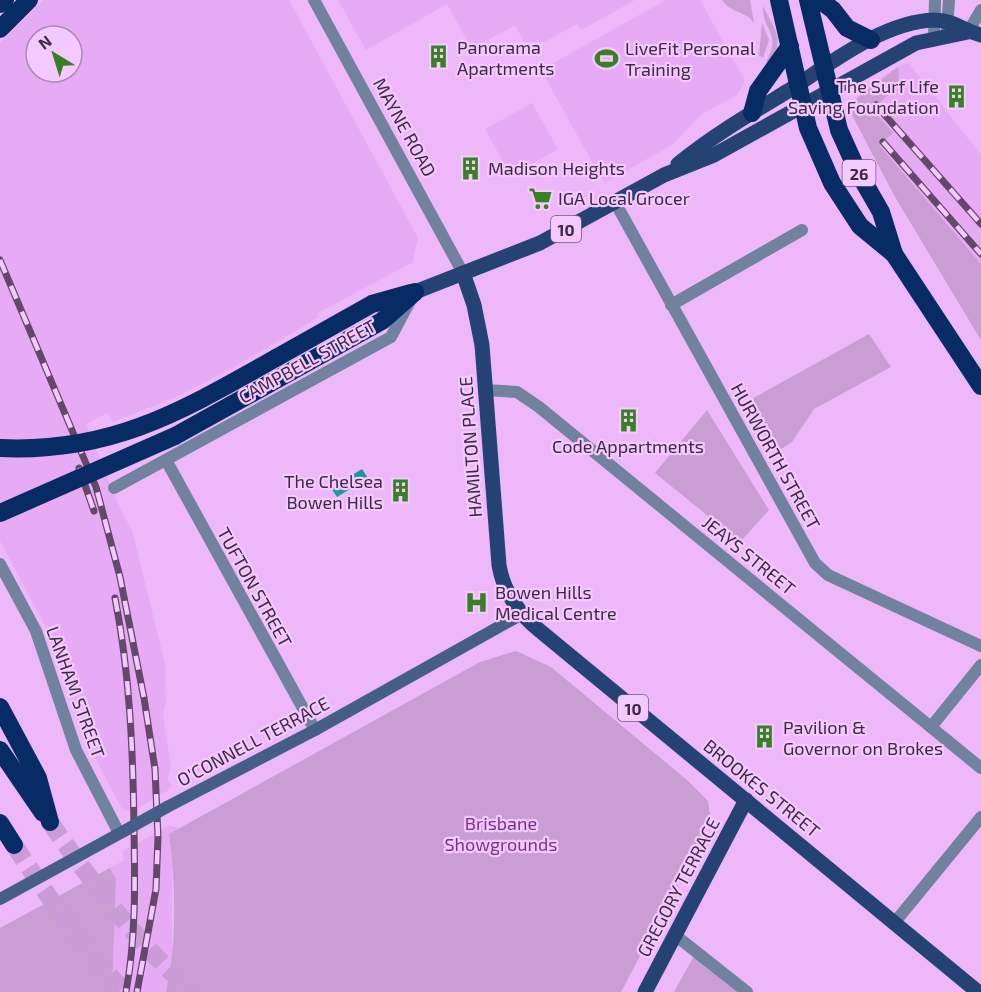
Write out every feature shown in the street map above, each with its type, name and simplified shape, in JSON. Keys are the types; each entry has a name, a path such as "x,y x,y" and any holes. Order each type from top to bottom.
{"highway":[{"path":"0,4 5,0"},
{"path":"0,29 29,0"},
{"name":"26","path":"779,0 802,106 814,145 837,192 860,226 894,254"},
{"name":"26","path":"808,0 828,91 843,138 881,212 894,254 981,386"},
{"path":"820,0 833,10 847,28 871,40"},
{"path":"752,113 758,91 790,46"},
{"path":"0,448 69,446 123,434 172,416 372,304 415,292"},
{"path":"0,513 175,436 382,321 415,292"},
{"path":"0,707 38,778 50,822 0,750"},
{"path":"0,823 14,845"}],"main road":[{"name":"10","path":"664,175 705,142 871,40 910,25 941,29"},
{"name":"10","path":"464,273 533,246 664,175 714,155 941,29"},
{"path":"941,29 975,34"},
{"path":"415,292 464,273"},
{"name":"HAMILTON PLACE","path":"464,273 480,330 499,566 507,592 522,614"},
{"name":"O'CONNELL TERRACE","path":"0,899 167,807 315,730 522,614"},
{"name":"BROOKES STREET","path":"522,614 538,630 978,992"},
{"name":"GREGORY TERRACE","path":"645,992 746,800"}],"street":[{"name":"MAYNE ROAD","path":"314,0 464,273"},
{"path":"935,0 941,29"},
{"path":"941,29 949,0"},
{"path":"975,34 981,10"},
{"name":"HURWORTH STREET","path":"615,202 818,568 981,646"},
{"path":"671,305 802,230"},
{"name":"CAMPBELL STREET","path":"114,488 391,337 415,292"},
{"name":"JEAYS STREET","path":"486,390 510,389 529,399 981,768"},
{"name":"TUFTON STREET","path":"166,460 315,730"},
{"name":"LANHAM STREET","path":"0,564 36,631 76,750 121,832"},
{"path":"931,727 981,665"},
{"path":"895,922 981,817"},
{"path":"675,935 747,992"}],"shaded area":[{"path":"44,0 289,0 418,238 413,262 318,313 319,317 231,369 174,398 113,422 107,413 86,424 122,513 132,530 165,664 166,703 163,713 171,767 167,779 172,785 167,791 133,811 124,810 121,807 82,733 79,724 89,719 84,705 76,714 50,635 0,541 0,43"},
{"path":"338,0 635,0 585,28 580,29 577,24 544,42 524,42 515,25 472,49 447,4 366,50"},
{"path":"666,0 700,0 745,81 737,95 702,114 672,145 604,183 541,70"},
{"path":"908,62 981,155 981,340 894,195 852,115 857,98 886,74"},
{"path":"532,103 558,149 511,176 485,129"},
{"path":"362,469 368,478 337,497 331,488"},
{"path":"168,826 181,828 169,835 172,858 172,966 166,992 112,992 116,879 110,868 124,860 123,851"}],"green space":[{"path":"722,0 750,0 754,23 747,16"},
{"path":"763,6 778,40 770,64 766,61 771,52 772,38 763,14"},
{"path":"762,23 769,40 763,58 759,56"},
{"path":"898,67 899,86 872,109 893,133 879,145 981,264 981,340 894,195 852,115 857,98"},
{"path":"869,334 891,367 814,409 792,442 778,451 772,448 747,404 750,400"},
{"path":"707,410 769,510 740,542 655,473"},
{"name":"Brisbane Showgrounds","path":"516,651 551,667 687,780 708,801 710,814 701,840 621,992 166,992 174,934 173,873 169,834 480,662"},
{"path":"110,868 116,879 112,992 0,992 0,928"},
{"path":"694,956 738,992 674,992"}],"tunnel":[{"path":"50,822 116,911 192,992"},
{"path":"14,845 80,940 125,992"}],"railway":[{"path":"876,105 981,224"},
{"path":"883,142 981,254"},
{"path":"0,260 96,487 120,577 144,698 155,769 158,837 156,889 137,992"},
{"path":"79,468 94,511"},
{"path":"115,598 127,684 133,771 134,910 132,951 126,992"}],"place":[{"name":"Panorama Apartments","path":"439,57"},
{"name":"LiveFit Personal Training","path":"607,58"},
{"name":"The Surf Life Saving Foundation","path":"957,96"},
{"name":"Madison Heights","path":"470,168"},
{"name":"IGA Local Grocer","path":"540,198"},
{"name":"Code Appartments","path":"628,420"},
{"name":"The Chelsea Bowen Hills","path":"401,491"},
{"name":"Bowen Hills Medical Centre","path":"477,602"},
{"name":"Pavilion & Governor on Brokes","path":"765,737"}]}
